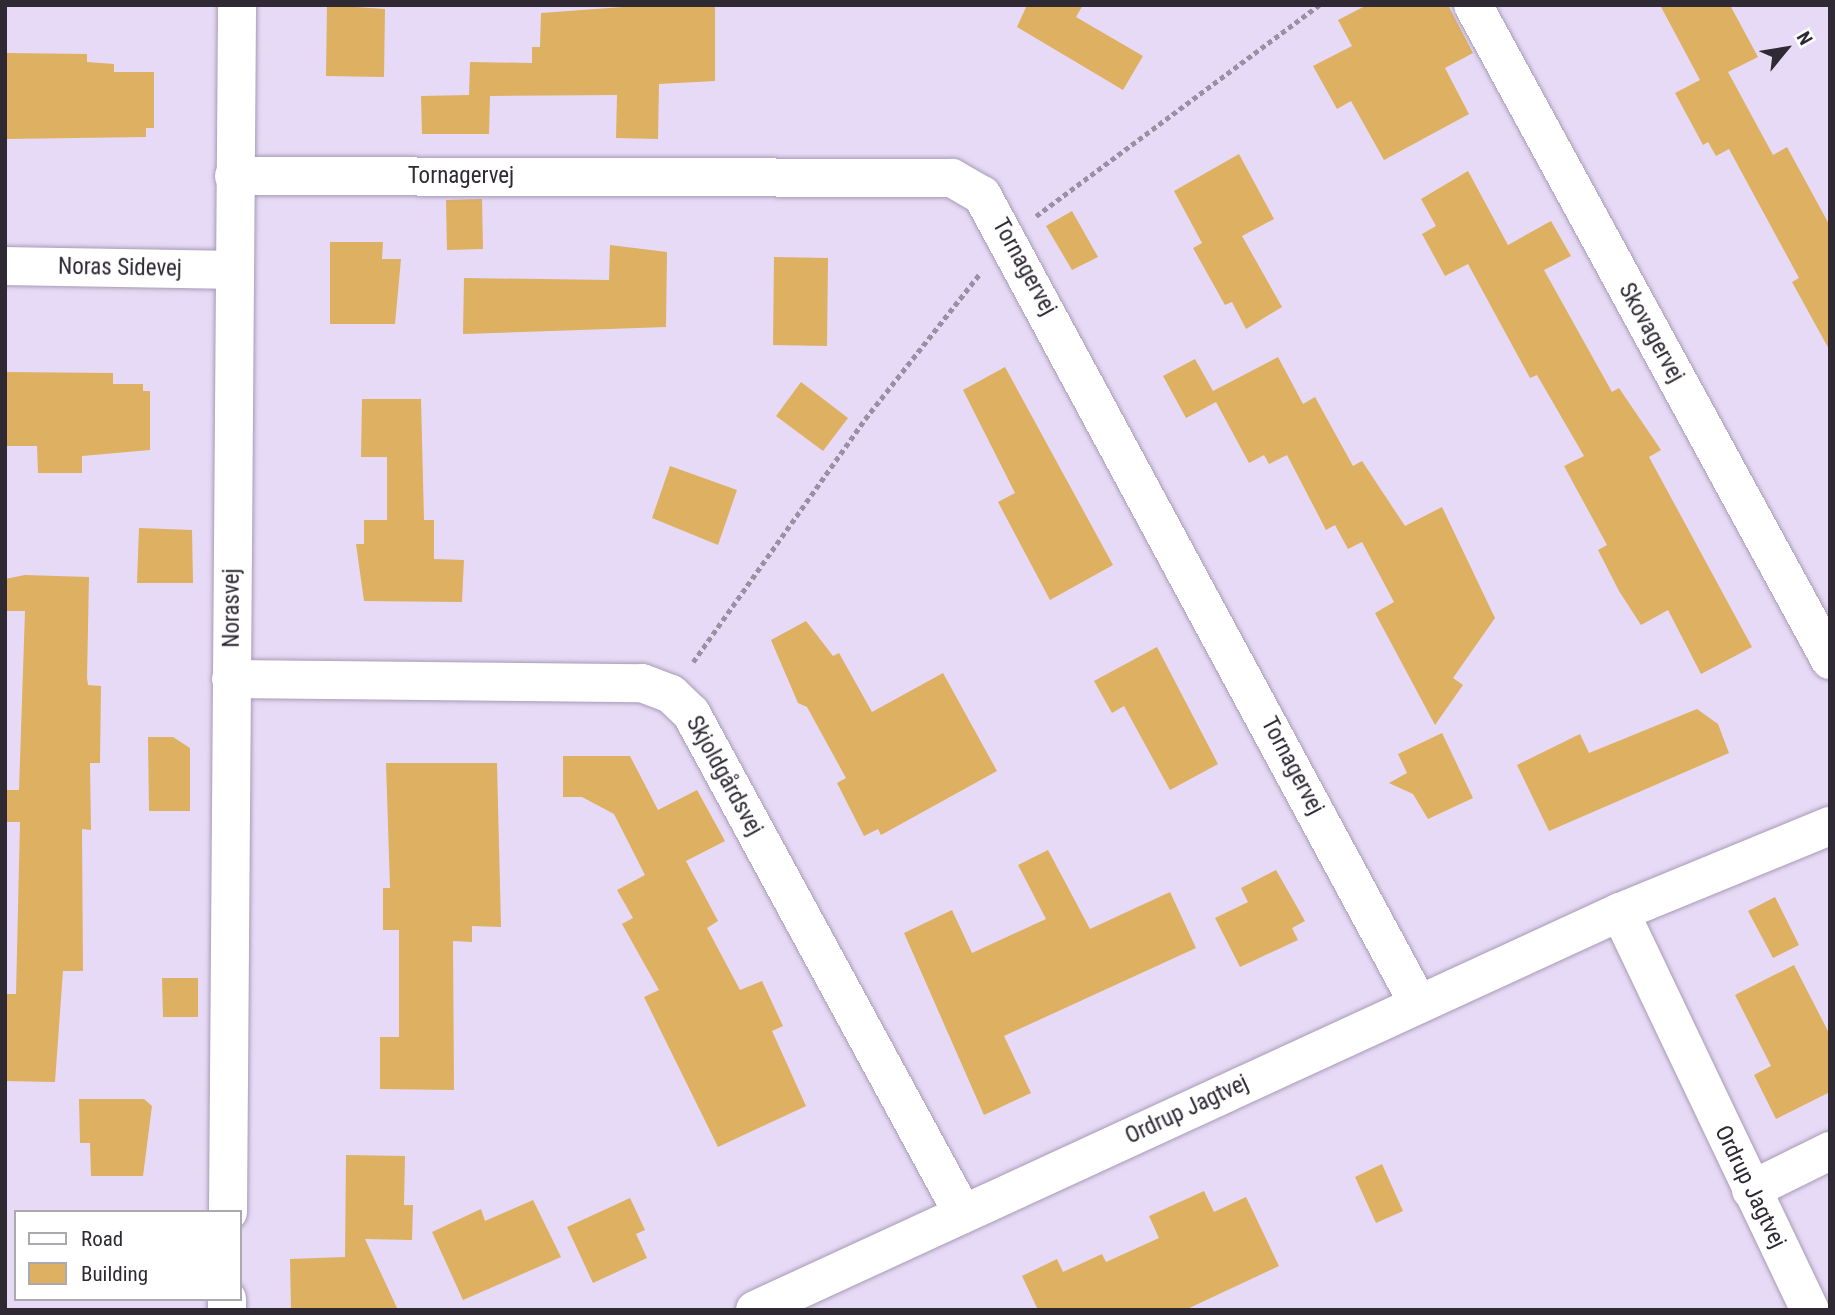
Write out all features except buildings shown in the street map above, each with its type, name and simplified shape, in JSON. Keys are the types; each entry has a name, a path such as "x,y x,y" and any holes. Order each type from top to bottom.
{"street":[{"name":"Norasvej","path":"228,1210 237,5"},
{"name":"Skovagervej","path":"1473,5 1830,660"},
{"name":"Tornagervej","path":"234,176 952,178 982,195 1009,236 1418,1003"},
{"name":"Noras Sidevej","path":"5,266 234,270"},
{"name":"Skjoldgårdsvej","path":"231,679 642,683 671,694 691,713 963,1213"},
{"name":"Ordrup Jagtvej","path":"755,1310 1619,912 1830,826"},
{"name":"Ordrup Jagtvej","path":"1619,912 1810,1310"},
{"path":"1751,1190 1830,1151"}],"path":[{"path":"671,694 865,419 1009,236 1319,5"}]}
